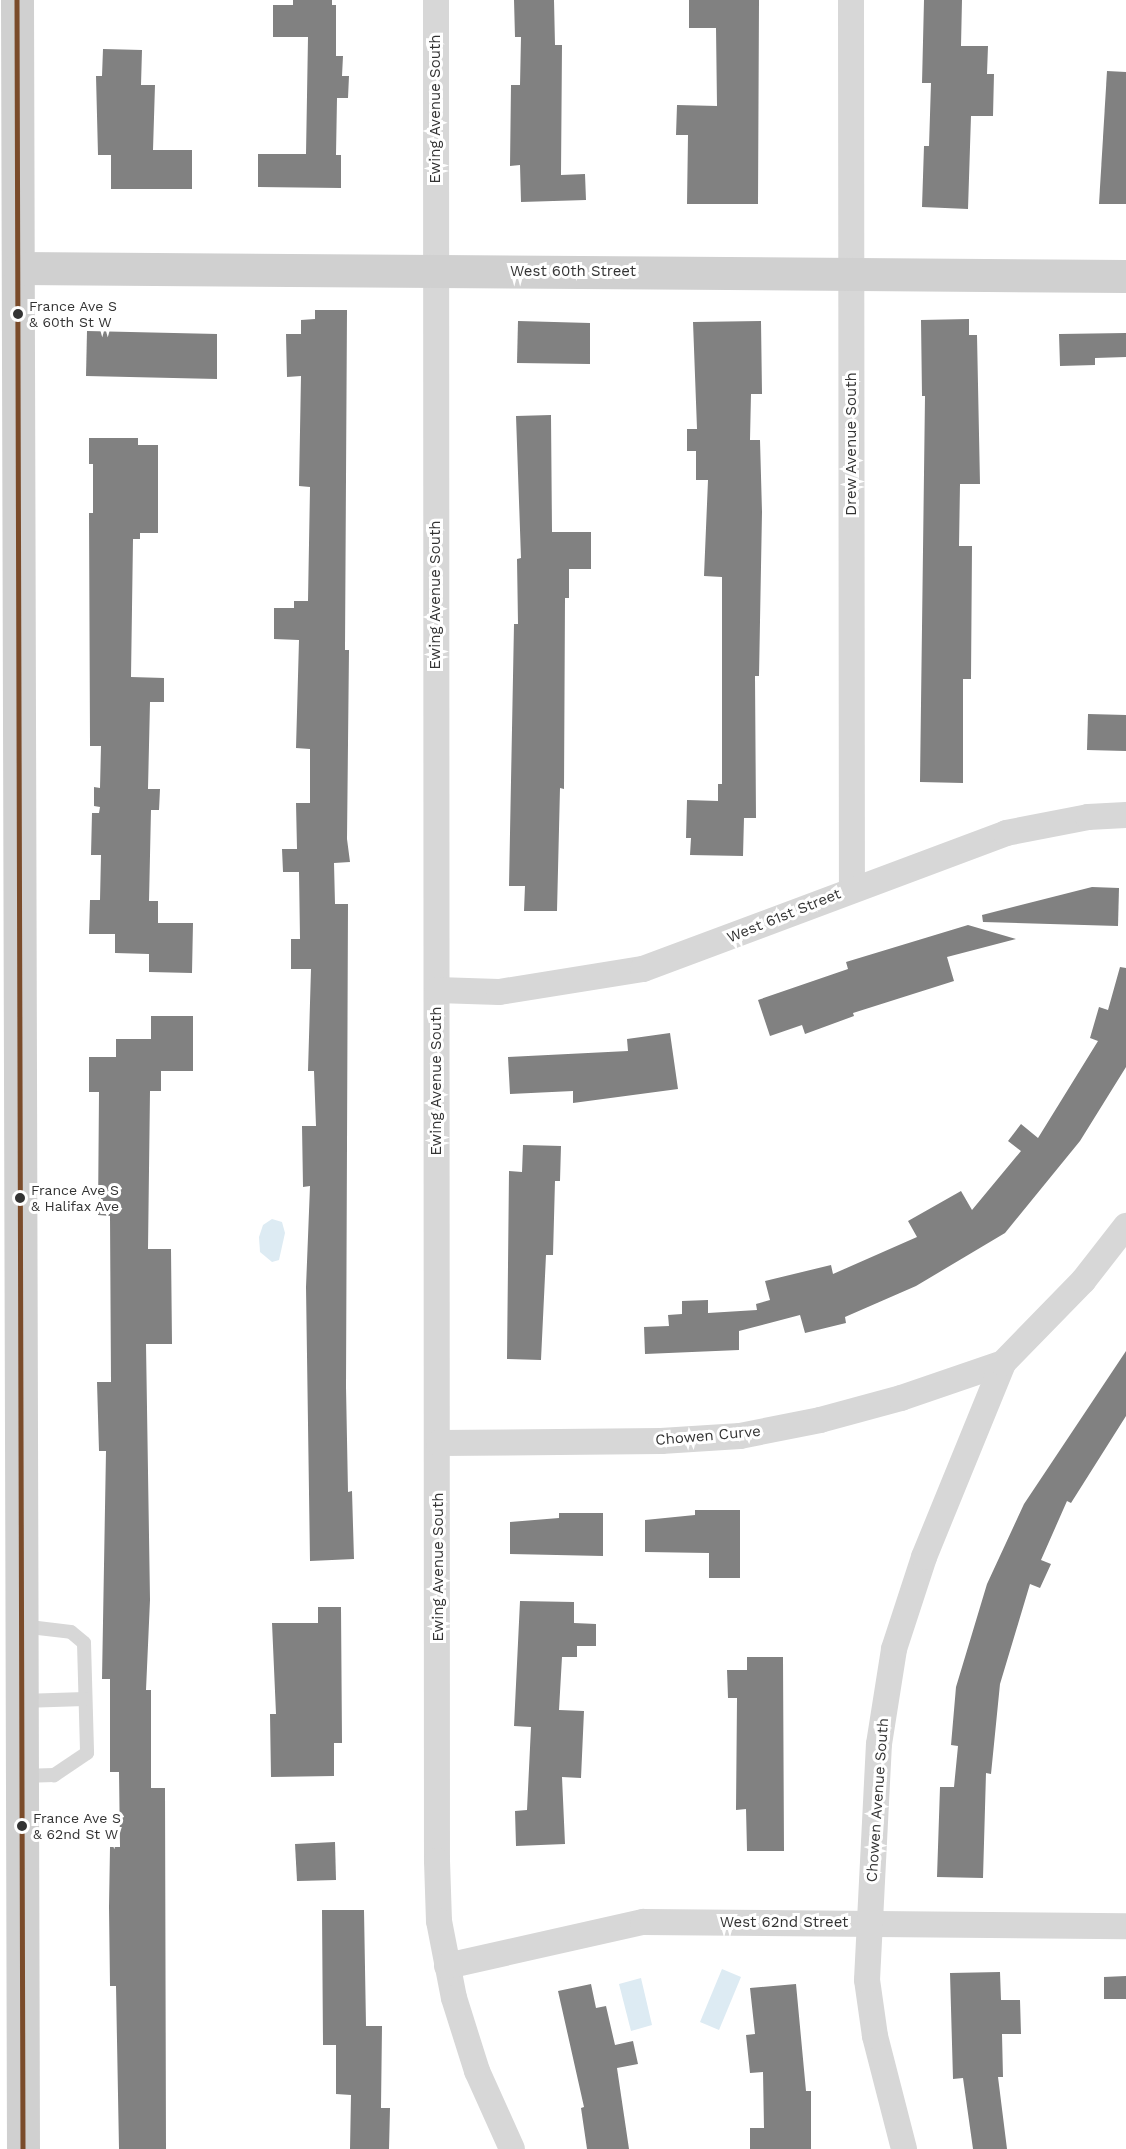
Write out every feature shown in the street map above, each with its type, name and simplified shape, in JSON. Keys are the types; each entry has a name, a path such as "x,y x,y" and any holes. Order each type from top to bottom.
{"main road":[{"path":"17,0 19,268 10,568 10,1167 21,1626 21,1776 11,1919 23,2149"},
{"name":"West 60th Street","path":"19,268 1126,276"}],"street":[{"name":"Ewing Avenue South","path":"436,0 440,1443 437,1861 440,1921 447,1966 477,2071 512,2149"},
{"name":"Drew Avenue South","path":"851,0 852,888"},
{"name":"West 61st Street","path":"437,990 499,992 644,969 852,888 1006,832 1088,817 1126,814"},
{"name":"Chowen Avenue South","path":"904,2149 874,2036 867,1980 879,1744 894,1649 924,1557 1003,1363 1083,1281 1126,1226"},
{"name":"Chowen Curve","path":"440,1443 661,1442 740,1436 881,1404 1003,1363"},
{"name":"West 62nd Street","path":"447,1966 644,1922 1126,1926"}],"lane":[{"path":"21,1626 71,1632 84,1643 87,1753 54,1775 21,1776"},
{"path":"21,1701 86,1699"}],"shaded area":[{"path":"272,1219 282,1222 285,1233 279,1260 272,1262 260,1252 259,1237 263,1225"},
{"path":"722,1969 741,1977 719,2030 700,2022"},
{"path":"641,1978 652,2025 631,2031 619,1984"}],"building":[{"path":"293,0 332,0 332,5 336,5 336,56 343,56 342,76 349,76 348,98 337,98 336,155 341,155 341,188 258,187 258,154 306,154 308,37 273,37 273,5 293,5"},
{"path":"514,0 554,0 555,45 562,45 561,175 585,174 586,200 521,202 520,165 510,166 511,85 520,85 521,37 515,37"},
{"path":"689,0 759,0 758,204 687,204 688,135 676,135 677,105 717,106 716,28 689,28"},
{"path":"924,0 962,0 961,46 988,46 987,74 994,74 993,116 971,116 968,209 922,207 924,146 929,146 931,83 922,83"},
{"path":"103,49 142,50 141,85 155,85 153,150 192,150 192,189 111,189 111,155 98,155 96,76 102,76"},
{"path":"1107,71 1126,72 1126,204 1099,204"},
{"path":"315,310 347,310 345,650 349,650 347,839 350,862 334,863 335,904 348,904 346,1387 348,1492 352,1491 354,1559 310,1561 306,1287 310,1186 303,1187 302,1126 316,1126 314,1071 308,1071 311,969 291,969 291,939 300,939 299,872 283,872 282,849 297,849 296,803 310,803 310,749 296,748 299,640 274,639 274,608 294,608 294,601 308,601 310,487 299,486 301,376 287,377 286,334 301,334 301,320 315,319"},
{"path":"969,319 969,335 977,335 980,484 960,484 959,546 972,546 971,679 963,679 963,783 920,782 925,396 922,396 921,320"},
{"path":"518,321 590,323 590,364 517,363"},
{"path":"761,321 762,394 751,394 750,440 760,440 762,512 759,676 755,676 756,818 744,818 743,856 690,855 691,838 686,838 687,800 718,801 718,784 722,784 722,577 704,576 708,480 696,480 696,451 687,451 687,429 697,429 693,322"},
{"path":"87,331 217,334 217,379 86,376"},
{"path":"1126,333 1126,357 1095,358 1095,365 1060,366 1059,334"},
{"path":"551,415 552,532 591,532 591,569 569,569 569,598 565,598 564,789 560,788 557,911 524,911 525,886 509,886 514,624 518,624 517,559 521,558 516,416"},
{"path":"89,438 138,438 138,445 158,445 158,533 140,533 140,539 133,539 131,677 164,678 164,702 150,702 148,789 160,789 159,810 151,810 149,901 158,901 158,923 193,923 192,973 149,972 149,954 115,953 115,934 89,934 90,900 100,900 101,855 91,855 92,813 99,813 100,807 94,806 94,787 100,788 101,746 90,746 89,513 93,513 93,464 89,464"},
{"path":"1088,714 1126,715 1126,751 1087,750"},
{"path":"1092,887 1119,888 1118,926 983,922 982,915"},
{"path":"968,925 1016,939 947,957 954,981 853,1013 854,1016 805,1034 802,1025 770,1036 758,1000 848,969 846,962"},
{"path":"1120,967 1126,968 1126,1067 1080,1141 1005,1233 916,1286 845,1317 846,1323 805,1333 800,1315 739,1331 739,1350 645,1354 644,1327 669,1326 668,1315 682,1314 682,1301 708,1300 708,1313 757,1310 756,1304 770,1300 765,1281 831,1265 833,1274 917,1237 908,1221 961,1191 972,1210 1021,1151 1008,1141 1021,1124 1038,1138 1098,1041 1090,1038 1099,1007 1108,1010"},
{"path":"151,1016 193,1016 193,1071 161,1071 161,1091 150,1091 148,1249 171,1249 172,1344 146,1344 150,1600 146,1690 151,1690 151,1788 165,1788 166,2149 119,2149 116,1986 110,1986 109,1907 110,1847 120,1847 119,1772 110,1772 110,1679 102,1679 106,1451 99,1451 97,1382 111,1382 110,1216 98,1215 99,1092 89,1092 89,1057 116,1057 116,1039 151,1039"},
{"path":"670,1033 678,1089 573,1103 573,1091 510,1094 508,1057 628,1051 627,1039"},
{"path":"523,1145 561,1146 560,1181 555,1181 553,1255 546,1255 541,1360 507,1359 509,1171 522,1172"},
{"path":"1126,1351 1126,1416 1071,1503 1067,1501 1041,1560 1051,1564 1040,1588 1030,1584 1000,1684 991,1774 986,1773 983,1878 937,1877 940,1787 954,1787 958,1746 951,1745 956,1687 987,1584 1024,1504"},
{"path":"695,1510 740,1510 740,1578 709,1578 709,1553 645,1552 645,1520 695,1515"},
{"path":"559,1513 603,1513 603,1556 510,1554 510,1522 559,1518"},
{"path":"520,1601 574,1602 574,1623 596,1624 596,1646 577,1646 577,1657 562,1657 559,1710 584,1711 581,1778 562,1777 565,1844 516,1846 515,1811 527,1810 531,1727 514,1726"},
{"path":"318,1607 341,1607 342,1743 334,1743 334,1776 271,1777 270,1714 276,1714 272,1623 318,1623"},
{"path":"747,1657 783,1657 784,1851 747,1851 746,1809 736,1810 737,1698 728,1698 727,1670 747,1670"},
{"path":"335,1842 336,1880 297,1881 295,1844"},
{"path":"322,1910 364,1910 366,2026 382,2026 381,2108 390,2108 389,2149 350,2149 351,2095 336,2094 336,2045 323,2045"},
{"path":"1000,1972 1001,2000 1020,2000 1021,2034 1002,2034 1003,2077 998,2077 1007,2149 973,2149 963,2078 953,2079 950,1973"},
{"path":"1126,1976 1126,1999 1104,1999 1104,1977"},
{"path":"591,1984 596,2008 606,2006 615,2045 633,2041 638,2064 617,2068 629,2149 587,2149 581,2108 584,2107 558,1991"},
{"path":"796,1984 806,2091 811,2091 811,2149 750,2149 750,2128 764,2128 763,2072 750,2073 746,2035 755,2034 750,1988"}],"transit line":[{"path":"17,0 23,2149"}],"place":[{"name":"France Ave S & 60th St W","path":"18,314"},
{"name":"France Ave S & Halifax Ave","path":"20,1198"},
{"name":"France Ave S & 62nd St W","path":"22,1826"}]}
